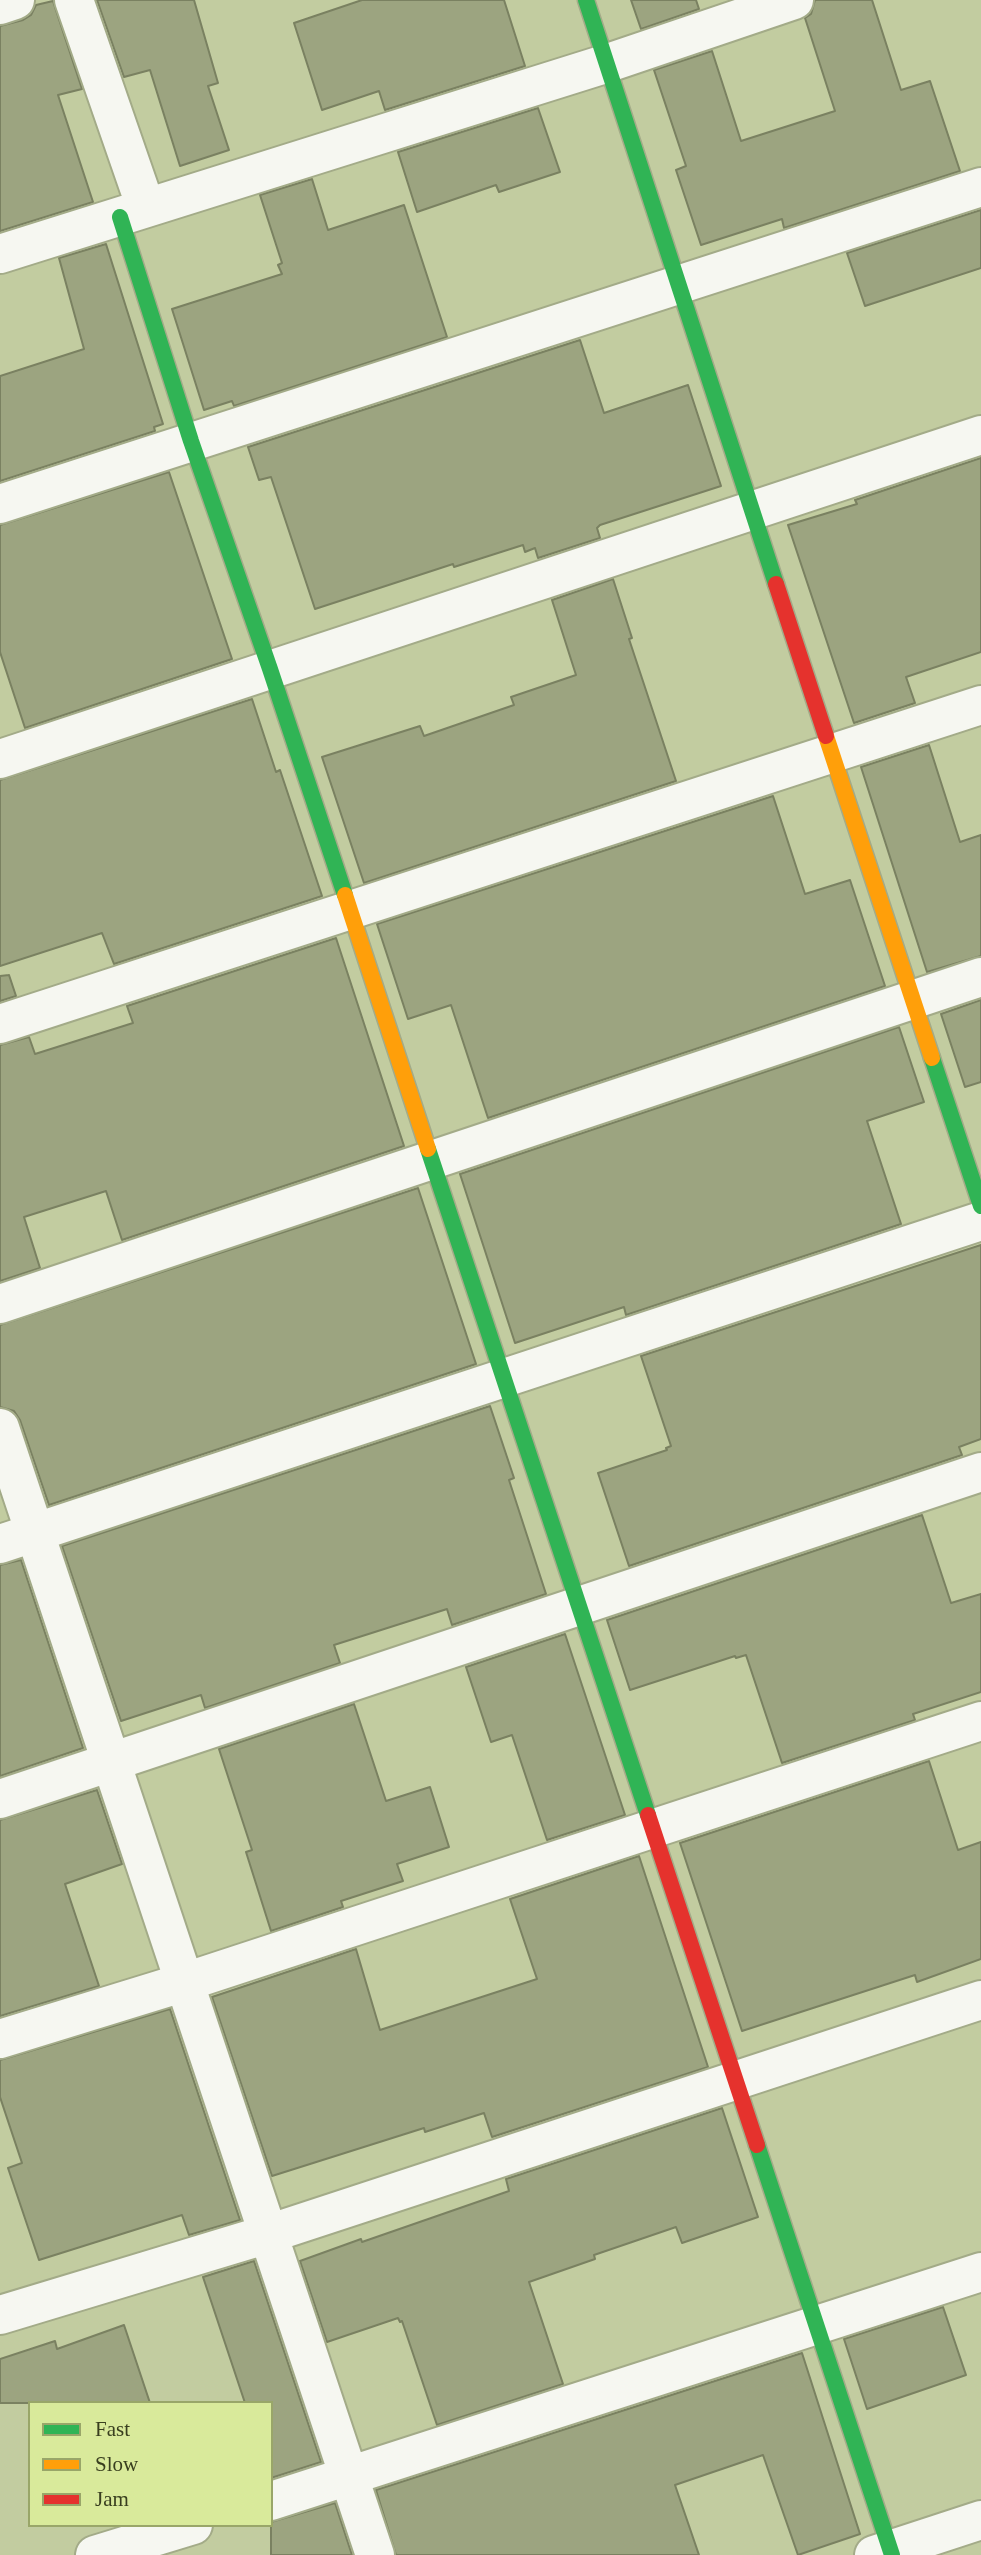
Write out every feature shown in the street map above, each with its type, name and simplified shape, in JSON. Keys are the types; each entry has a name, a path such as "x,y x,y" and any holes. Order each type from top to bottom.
{"street":[{"path":"0,5 15,0"},
{"path":"74,0 133,212 191,441 270,669 737,2081 817,2325 885,2553 981,2520"},
{"path":"586,0 677,285 981,1206"},
{"path":"0,254 605,64 794,0"},
{"path":"0,504 981,187"},
{"path":"0,759 981,435"},
{"path":"0,1024 981,705"},
{"path":"0,1304 981,977"},
{"path":"17,1538 981,1221"},
{"path":"0,1428 17,1538 111,1762 375,2555"},
{"path":"0,1799 981,1472"},
{"path":"0,2039 185,1982 981,1721"},
{"path":"0,2315 268,2234 981,2000"},
{"path":"273,2500 981,2272"},
{"path":"95,2555 186,2527"}],"building":[{"path":"97,0 194,0 218,83 208,86 229,150 180,166 150,70 124,77"},
{"path":"362,0 504,0 525,66 385,110 379,91 322,110 294,23"},
{"path":"631,0 696,0 699,9 641,29"},
{"path":"815,0 872,0 901,90 930,81 960,171 784,228 782,219 701,245 676,170 686,166 654,70 712,51 741,141 835,111 805,18 811,14"},
{"path":"53,1 82,89 58,95 93,202 0,231 0,26 23,20 31,15 36,5"},
{"path":"538,108 560,172 499,192 496,185 417,212 398,152"},
{"path":"312,179 328,230 404,205 447,337 234,406 232,401 204,410 172,309 282,274 278,265 282,263 260,195"},
{"path":"981,210 981,268 865,306 847,253"},
{"path":"106,244 163,424 154,427 155,431 0,481 0,376 84,349 59,258"},
{"path":"580,340 604,413 688,385 721,486 600,525 597,528 600,538 538,558 535,548 525,552 523,545 454,567 453,564 315,609 271,477 259,480 248,447"},
{"path":"981,458 981,652 906,677 915,703 854,723 788,525 857,504 855,500"},
{"path":"169,472 232,659 25,728 0,652 0,525"},
{"path":"613,579 632,638 629,639 676,781 364,883 322,757 420,726 424,736 514,705 511,697 576,675 552,600"},
{"path":"252,699 276,772 280,770 322,896 114,964 102,933 0,966 0,780"},
{"path":"929,745 960,842 981,835 981,956 927,972 861,767"},
{"path":"773,796 805,894 850,880 885,986 488,1118 451,1005 408,1019 377,924"},
{"path":"336,938 404,1146 122,1240 106,1191 24,1217 40,1268 0,1281 0,1045 29,1037 35,1054 133,1023 127,1006"},
{"path":"9,975 16,996 0,1001 0,976"},
{"path":"981,1000 981,1082 965,1087 941,1014"},
{"path":"899,1027 924,1102 867,1121 901,1224 626,1315 624,1307 515,1343 460,1174"},
{"path":"418,1188 476,1364 49,1505 20,1420 14,1411 0,1407 0,1325"},
{"path":"981,1245 981,1439 959,1447 962,1455 629,1566 598,1473 667,1450 666,1448 671,1446 641,1356"},
{"path":"490,1406 514,1478 509,1480 546,1594 452,1625 447,1609 334,1645 340,1663 205,1708 201,1695 121,1721 62,1546"},
{"path":"922,1515 951,1603 981,1594 981,1692 913,1714 915,1720 782,1763 746,1655 735,1656 630,1690 607,1620"},
{"path":"21,1560 83,1748 0,1776 0,1565"},
{"path":"565,1634 625,1815 547,1840 512,1735 491,1742 466,1667"},
{"path":"354,1704 386,1801 430,1787 449,1847 397,1864 403,1881 341,1901 343,1907 271,1931 246,1852 252,1850 219,1749"},
{"path":"929,1761 958,1850 981,1842 981,1959 917,1982 915,1975 742,2031 680,1843"},
{"path":"97,1790 122,1864 65,1884 99,1986 0,2016 0,1820"},
{"path":"639,1856 708,2067 492,2137 484,2113 425,2132 424,2128 272,2176 212,1997 356,1949 380,2030 537,1979 510,1899"},
{"path":"170,2009 240,2220 189,2235 182,2215 39,2260 8,2168 22,2163 0,2097 0,2060"},
{"path":"722,2108 758,2217 682,2243 676,2227 594,2255 595,2259 529,2282 563,2384 437,2425 402,2321 398,2318 327,2342 300,2261 509,2191 506,2179"},
{"path":"254,2261 321,2462 273,2477 273,2401 244,2401 203,2277"},
{"path":"943,2307 966,2375 867,2409 844,2339"},
{"path":"124,2325 149,2401 0,2403 0,2359 55,2341 57,2349"},
{"path":"802,2353 860,2534 798,2555 763,2455 675,2485 699,2555 396,2555 376,2490"},
{"path":"335,2503 352,2555 271,2555 273,2521"}],"traffic: fast":[{"path":"586,0 776,584"},
{"path":"120,217 191,441 345,895"},
{"path":"932,1058 981,1206"},
{"path":"428,1149 648,1815"},
{"path":"757,2145 892,2555"}],"traffic: slow":[{"path":"826,736 932,1058"},
{"path":"345,895 428,1149"}],"traffic: jam":[{"path":"776,584 826,736"},
{"path":"648,1815 757,2145"}]}
